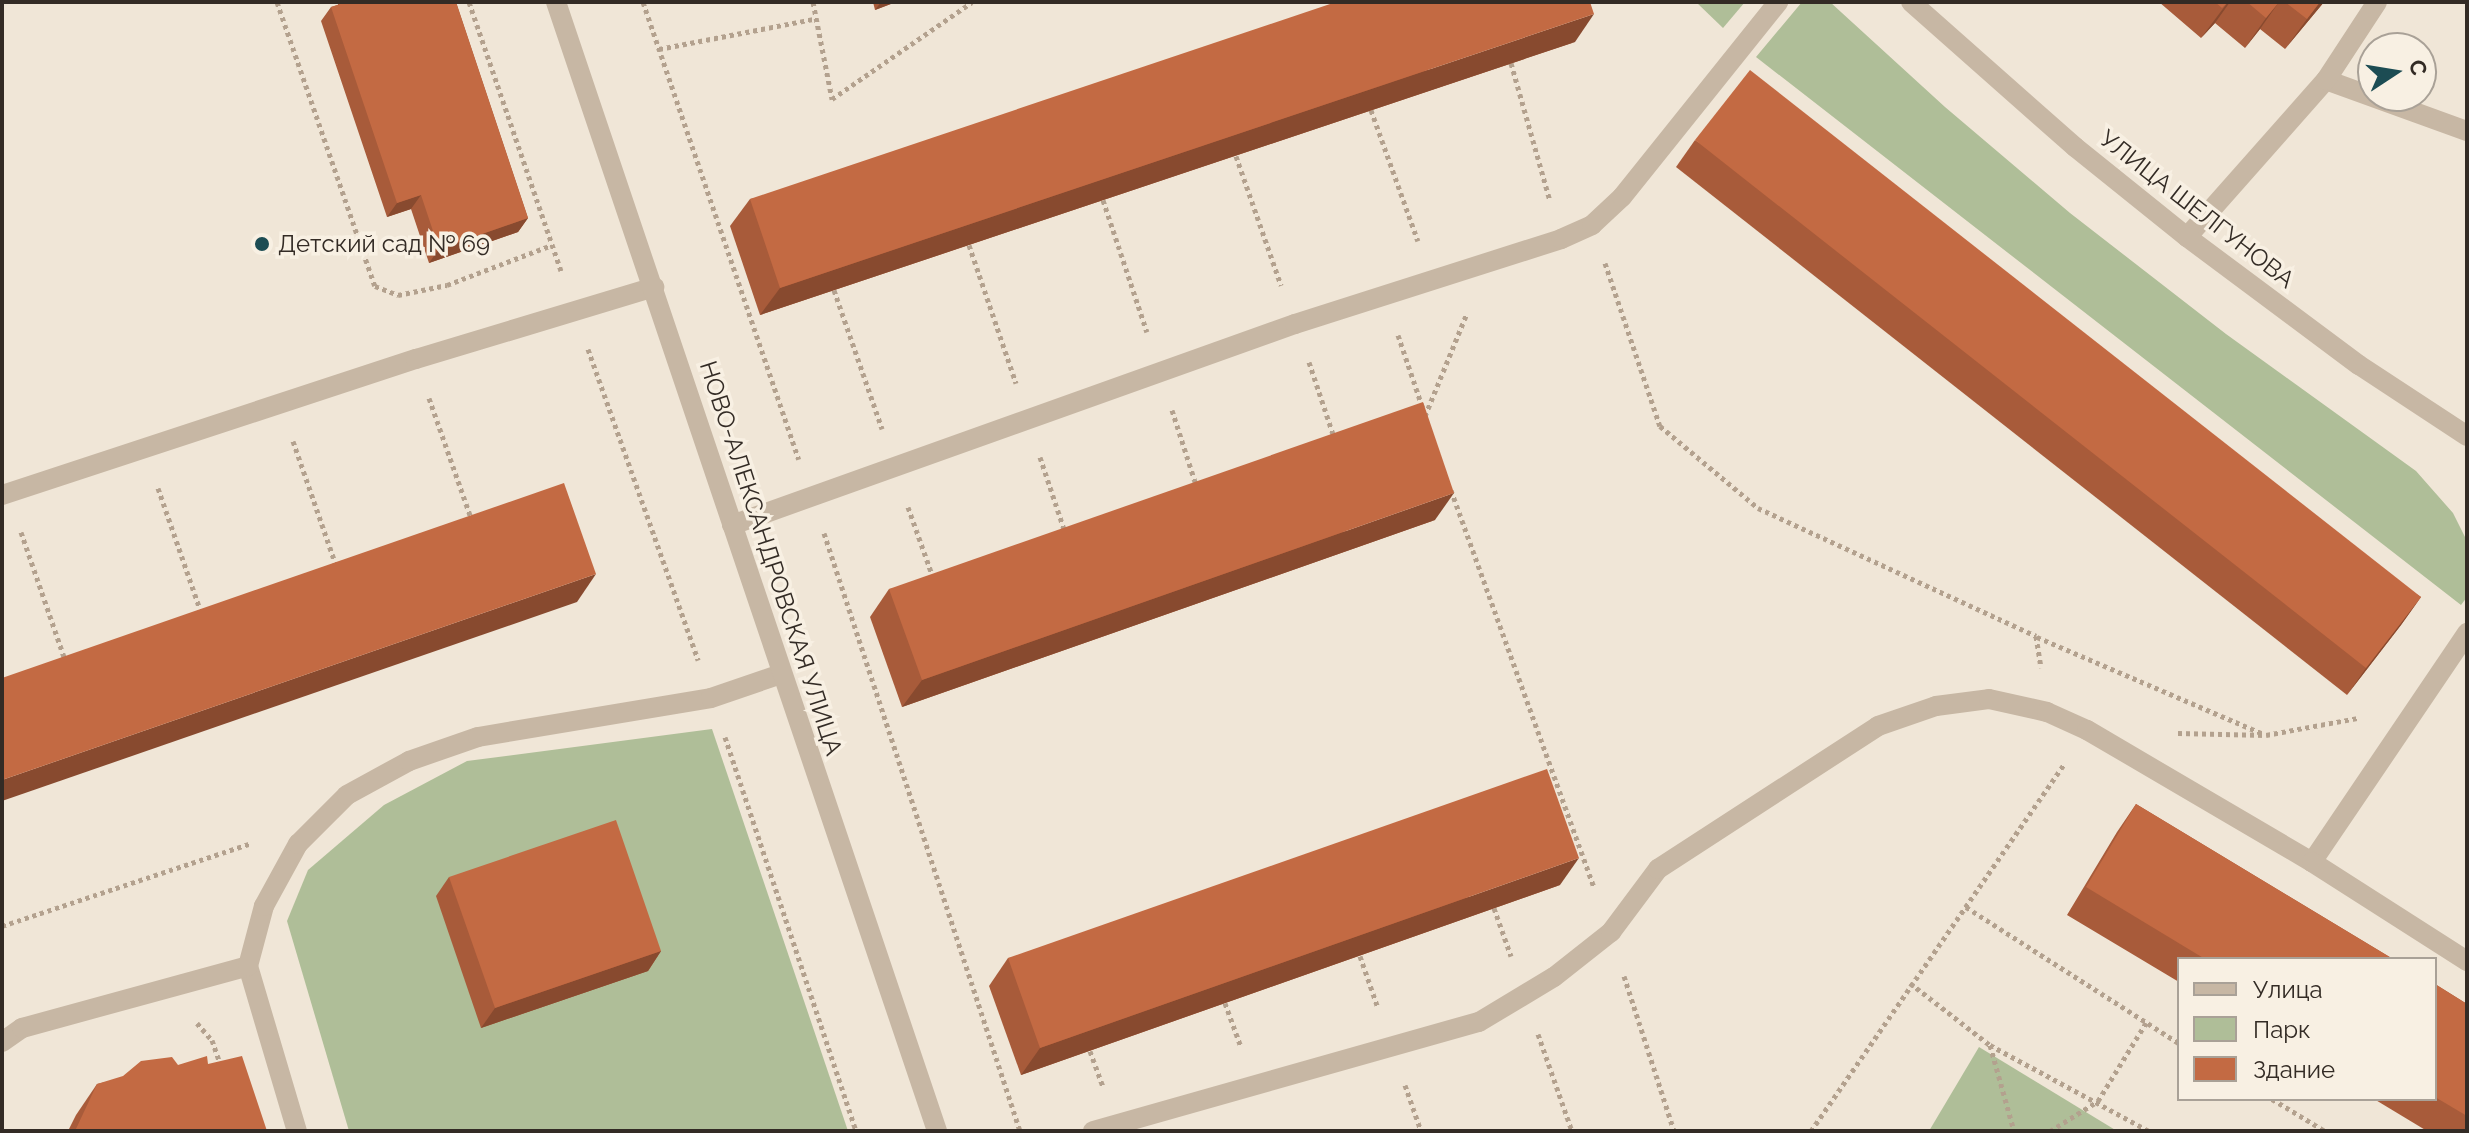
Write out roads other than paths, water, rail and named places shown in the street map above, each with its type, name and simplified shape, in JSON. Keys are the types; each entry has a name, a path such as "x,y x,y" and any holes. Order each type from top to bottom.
{"street":[{"name":"НОВО-АЛЕКСАНДРОВСКАЯ УЛИЦА","path":"556,2 937,1131"},
{"path":"732,525 1160,371 1561,239 1592,225 1622,197 1778,2"},
{"name":"УЛИЦА ШЕЛГУНОВА","path":"1911,2 2075,147 2187,237 2359,365 2467,436"},
{"path":"2187,237 2326,80 2377,2"},
{"path":"2326,80 2467,131"},
{"path":"5,494 281,406 416,359 654,287"},
{"path":"2312,862 2467,633"},
{"path":"297,1131 248,966 264,906 298,844 347,795 409,761 478,737 711,698 781,674"},
{"path":"1093,1131 1479,1022 1554,977 1611,932 1658,869 1878,726 1936,706 1989,699 2047,712 2087,730 2312,862 2467,961"},
{"path":"2,1042 22,1028 248,966"}],"place":[{"name":"Детский сад № 69","path":"262,244"}]}
